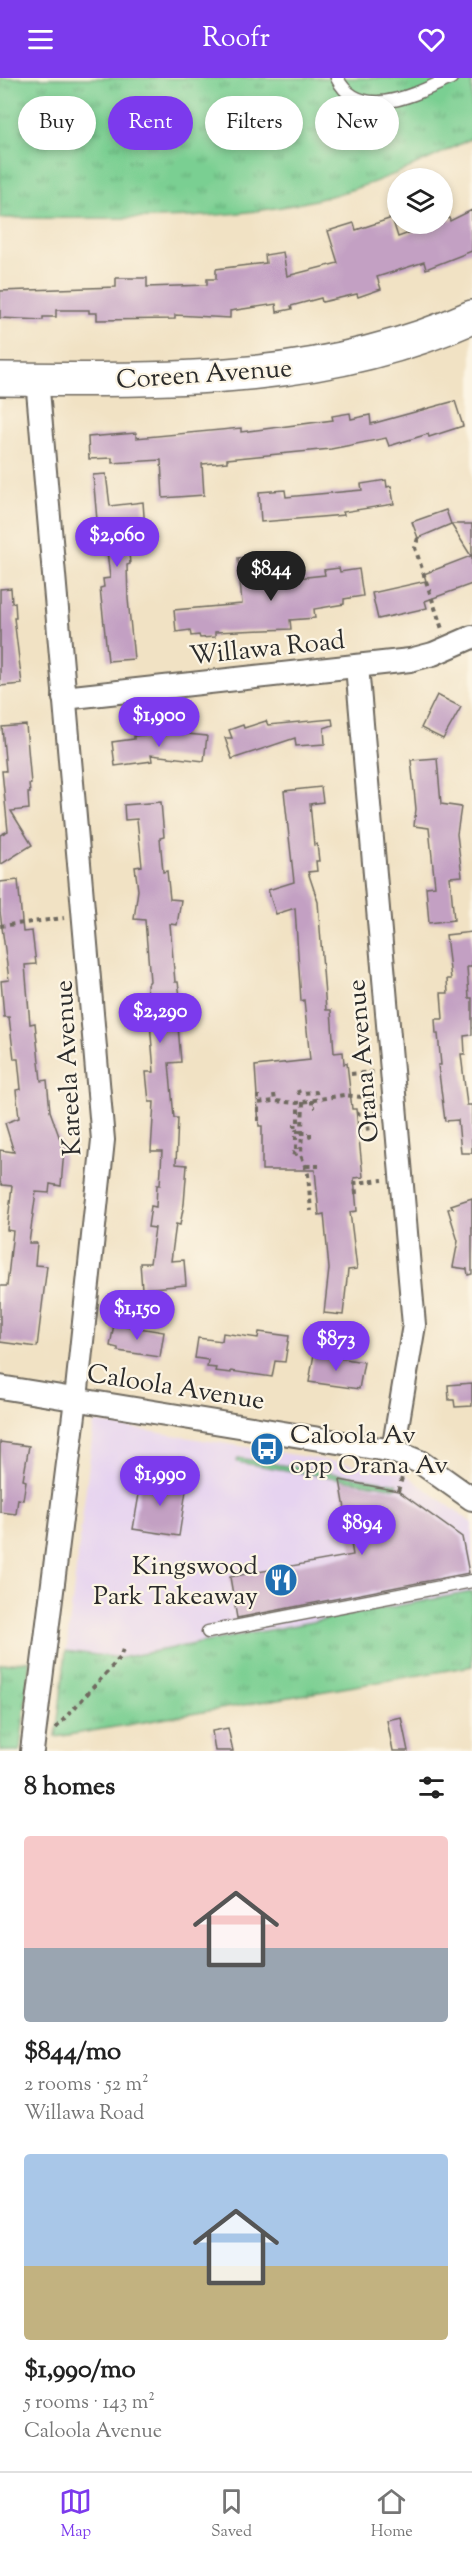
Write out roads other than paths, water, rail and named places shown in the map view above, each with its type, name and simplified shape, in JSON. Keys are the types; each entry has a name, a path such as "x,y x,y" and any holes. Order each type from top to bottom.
{"street":[{"name":"Coreen Avenue","path":"0,379 186,379 275,371 372,352 472,317"},
{"name":"Kareela Avenue","path":"32,1751 76,1399 103,1140 37,379"},
{"name":"Willawa Road","path":"64,698 410,660 433,654 472,638"},
{"name":"Orana Avenue","path":"357,666 413,1318 412,1340 393,1451"},
{"name":"Caloola Avenue","path":"0,1387 393,1451 420,1462 472,1499"}],"lane":[{"path":"337,78 351,97 378,104 390,102 451,78"},
{"path":"208,1632 472,1581"}],"place":[{"name":"Caloola Av opp Orana Av","path":"267,1449"},
{"name":"Kingswood Park Takeaway","path":"281,1580"}]}
